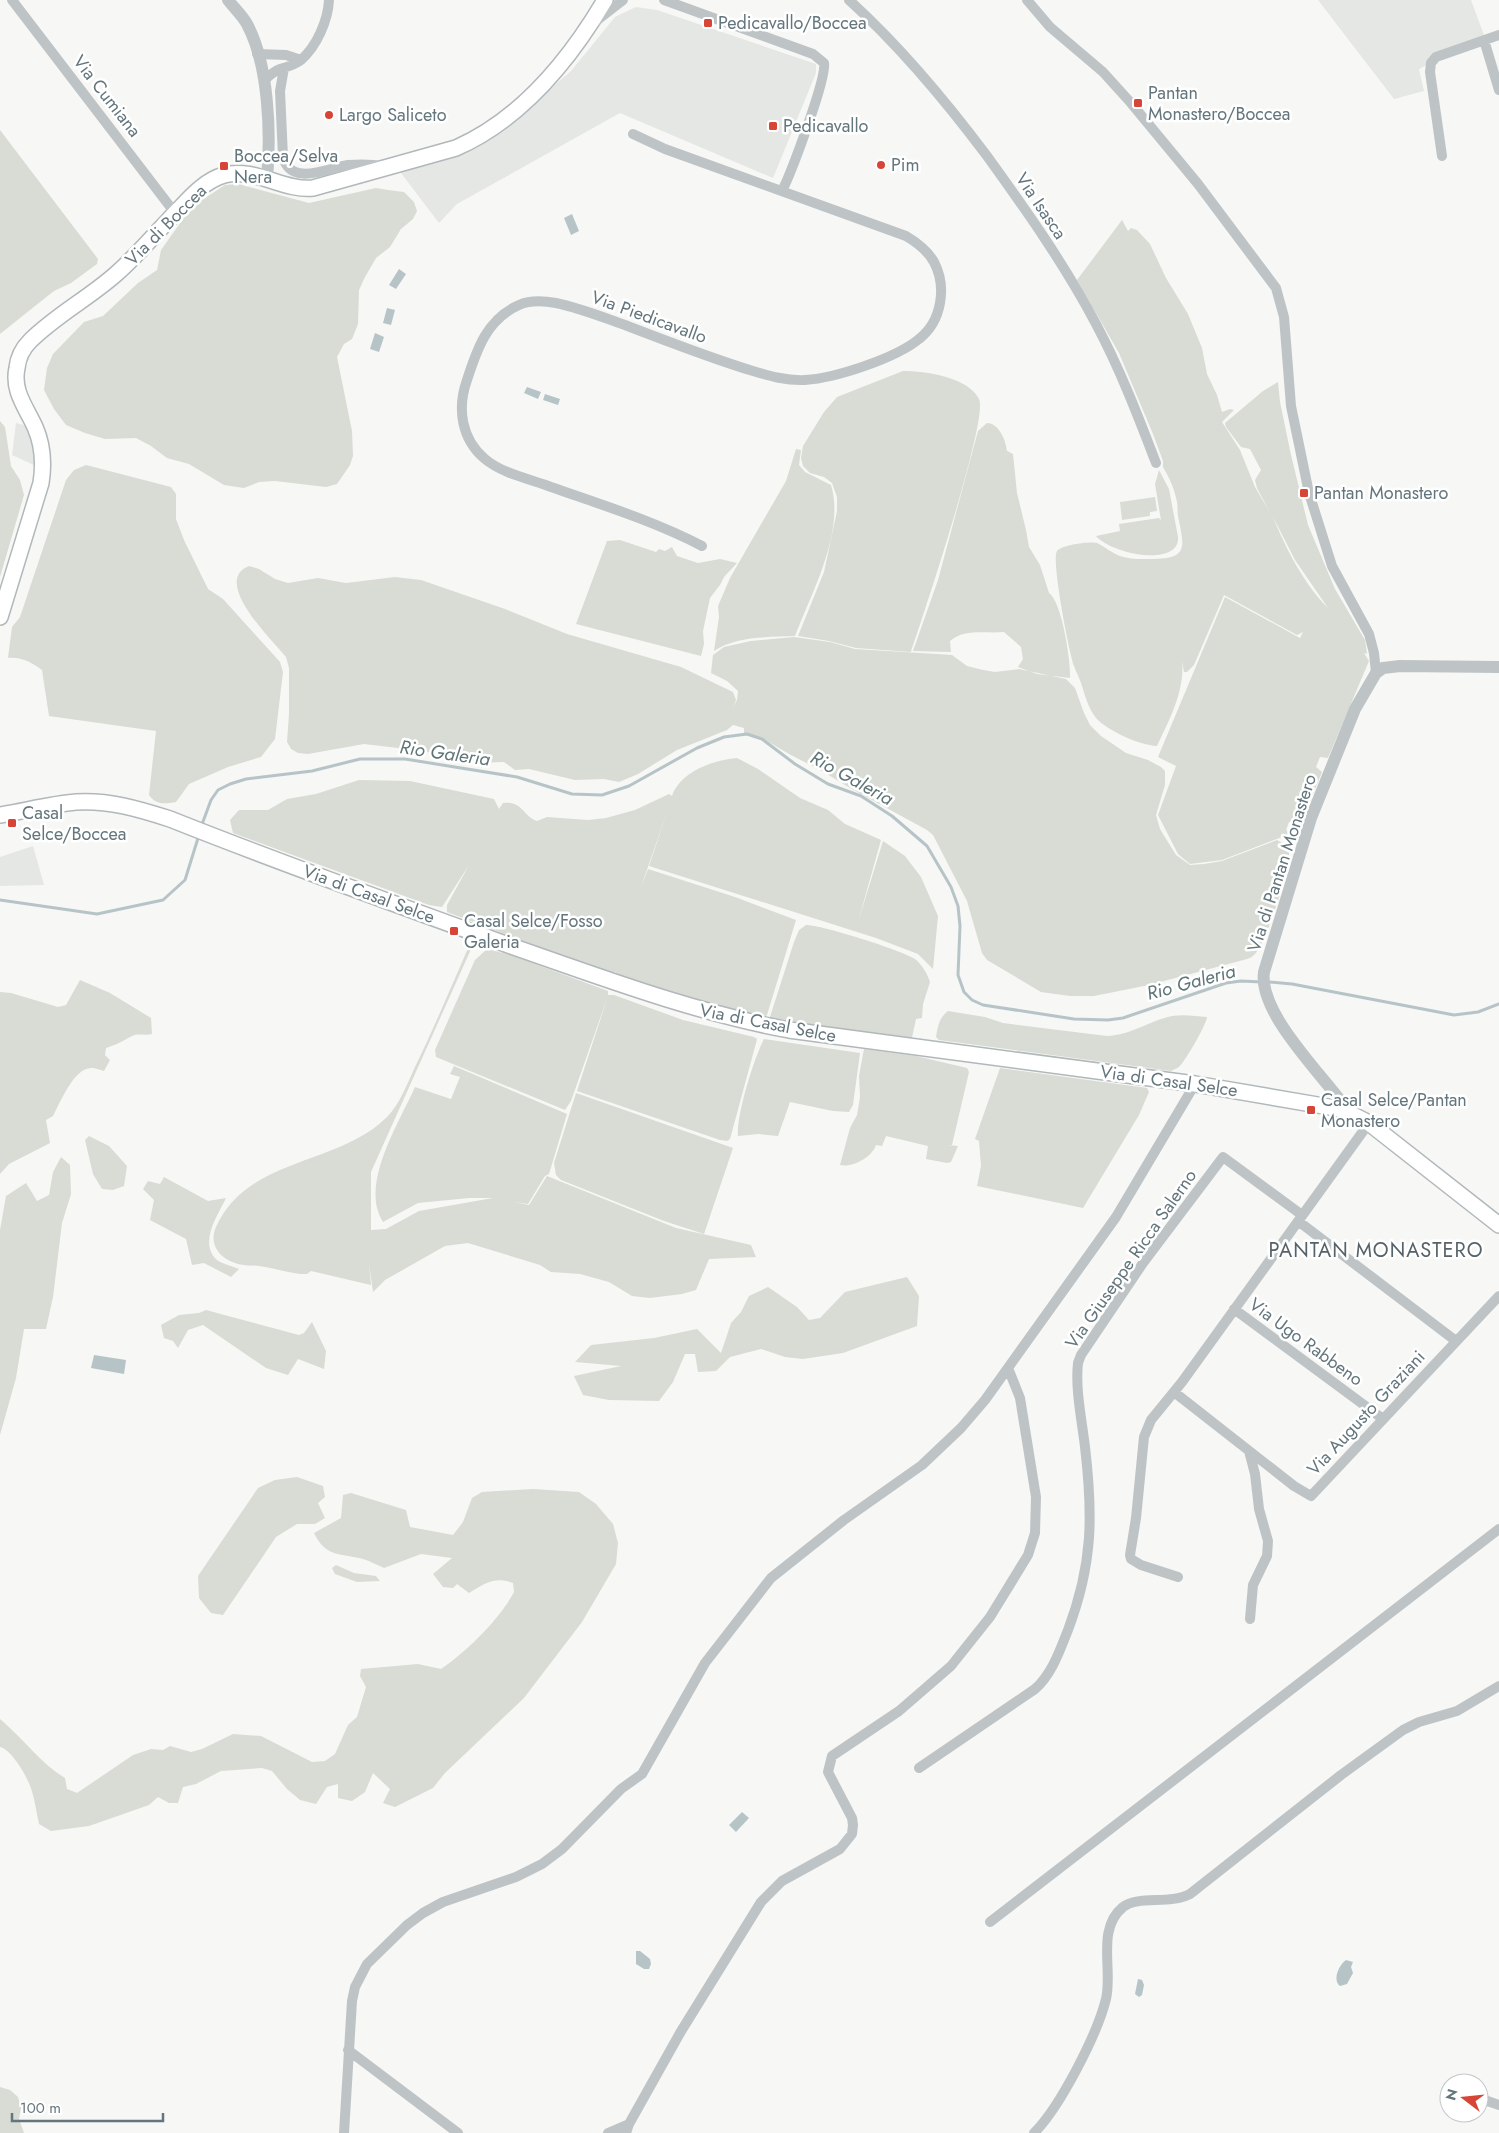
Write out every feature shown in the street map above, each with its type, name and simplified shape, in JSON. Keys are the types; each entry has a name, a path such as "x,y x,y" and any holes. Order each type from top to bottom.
{"main road":[{"name":"Via di Boccea","path":"0,617 40,483 42,469 42,456 38,436 16,388 16,374 20,357 29,342 64,312 116,274 198,190 218,178 238,174 267,179 300,188 313,188 456,148 476,140 522,105 550,78 575,48 605,0"},
{"name":"Via di Casal Selce","path":"0,815 66,803 96,802 129,806 170,819 440,921 634,989 717,1015 789,1030 1195,1084 1320,1104 1348,1111 1369,1122 1499,1225"}],"street":[{"name":"Via Cumiana","path":"12,0 175,213"},
{"path":"228,0 246,24 258,54 264,80 267,179"},
{"path":"264,80 278,69 302,60 320,34 325,21 329,0"},
{"path":"589,27 623,0"},
{"path":"664,0 813,54 824,63 825,71 818,94 782,190"},
{"name":"Via Isasca","path":"849,0 871,20 941,95 1026,209 1068,275 1096,324 1119,372 1156,464"},
{"path":"1027,0 1050,28 1103,72 1131,103 1198,184 1276,288 1284,317 1291,406 1309,493 1330,561 1371,640 1376,673 1383,668 1400,666 1499,667"},
{"path":"1442,156 1430,72 1431,63 1436,57 1499,35"},
{"path":"1484,40 1499,90"},
{"path":"258,54 286,55 302,60"},
{"path":"284,68 280,91 283,157 288,167 298,173 309,174 349,165 364,164 385,167"},
{"name":"Via Piedicavallo","path":"633,134 665,149 906,236 922,248 934,262 941,290 939,308 933,323 925,334 901,350 864,366 818,379 795,380 773,377 745,369 570,306 541,301 526,303 506,312 494,322 484,334 463,392 462,412 467,435 476,450 492,464 654,523 702,546"},
{"name":"Via di Pantan Monastero","path":"1348,1111 1305,1058 1270,1004 1264,980 1268,960 1313,815 1356,709 1376,673"},
{"path":"344,2133 353,1993 361,1973 371,1959 407,1925 423,1913 470,1891 526,1873 542,1864 562,1848 606,1804 645,1770 705,1663 771,1578 844,1520 935,1454 970,1419 1116,1217 1195,1084"},
{"path":"1178,1577 1141,1565 1131,1559 1130,1555 1136,1518 1143,1440 1151,1420 1174,1392 1369,1122"},
{"name":"Via Giuseppe Ricca Salerno","path":"919,1768 1035,1689 1046,1677 1054,1662 1076,1606 1090,1544 1091,1501 1081,1414 1078,1363 1135,1274 1223,1156 1300,1218"},
{"path":"1300,1218 1456,1341"},
{"name":"Via Augusto Graziani","path":"1174,1392 1294,1486 1311,1496 1499,1296"},
{"name":"Via Ugo Rabbeno","path":"1234,1309 1382,1419"},
{"path":"608,2133 627,2128 680,2033 761,1902 782,1881 836,1852 850,1836 853,1825 852,1818 828,1772 832,1756 899,1711 951,1666 990,1617 1028,1555 1035,1534 1036,1497 1022,1405 1018,1388 1008,1368"},
{"path":"1248,1450 1255,1474 1259,1509 1268,1541 1266,1556 1253,1585 1250,1619"},
{"path":"990,1922 1499,1529"},
{"path":"1034,2133 1052,2111 1064,2092 1103,2009 1108,1987 1108,1937 1120,1911 1135,1902 1172,1900 1190,1894 1341,1775 1403,1730 1416,1722 1445,1716 1464,1708 1499,1686"},
{"path":"348,2050 458,2133"}],"shaded area":[{"path":"1318,0 1471,0 1484,35 1419,69 1424,91 1394,99"},
{"path":"636,7 657,10 816,64 816,73 773,178 620,113 457,204 439,223 401,173 501,131 571,71 615,17"},
{"path":"0,130 98,259 97,264 71,283 54,291 0,334"},
{"path":"238,184 309,203 376,188 404,192 414,202 417,211 413,219 401,229 390,247 376,258 365,277 359,290 358,324 352,339 344,344 337,357 352,431 353,456 350,465 337,484 326,487 275,481 259,482 244,488 224,485 189,464 167,458 136,438 105,439 66,425 54,409 44,390 47,368 53,354 84,322 103,316 138,283 157,270 161,250 183,219 202,200 225,185"},
{"path":"572,214 579,231 571,235 564,218"},
{"path":"1122,220 1128,231 1131,228 1137,230 1150,244 1166,278 1188,314 1202,348 1207,374 1217,395 1222,412 1230,409 1234,410 1222,422 1240,450 1255,487 1269,511 1255,480 1261,470 1250,449 1241,447 1225,423 1263,391 1278,382 1280,402 1291,455 1308,525 1335,589 1365,640 1367,654 1364,653 1369,661 1328,758 1320,757 1316,767 1322,772 1302,821 1289,822 1286,830 1294,834 1296,839 1282,837 1222,860 1190,864 1178,854 1158,815 1176,766 1158,757 1225,597 1300,638 1303,632 1297,635 1224,595 1194,665 1187,672 1184,672 1182,661 1179,694 1157,746 1133,740 1108,728 1096,718 1087,701 1074,666 1065,626 1056,570 1057,551 1070,545 1097,543 1114,553 1132,559 1165,558 1178,554 1181,550 1182,539 1175,493 1163,467 1163,461 1153,434 1119,353 1077,280","holes":["1273,517 1295,560 1328,608 1319,599 1296,566"]},
{"path":"399,269 406,274 396,289 389,285"},
{"path":"387,308 395,310 391,325 383,323"},
{"path":"375,333 384,337 379,352 370,349"},
{"path":"903,371 923,372 956,380 966,385 979,399 979,414 965,479 911,652 856,648 798,636 824,572 837,511 837,497 832,483 824,477 810,473 803,466 801,458 803,446 824,412 837,397"},
{"path":"527,387 541,392 538,399 524,393"},
{"path":"545,394 560,399 558,405 543,400"},
{"path":"0,421 5,427 11,466 20,480 24,495 0,577"},
{"path":"16,423 31,427 36,466 12,455"},
{"path":"987,423 998,429 1005,442 1007,451 1013,454 1017,493 1029,547 1040,565 1049,593 1054,599 1062,620 1069,659 1070,678 1037,674 1018,667 1023,659 1021,647 1004,632 962,634 950,641 951,652 913,651 938,580 978,431"},
{"path":"796,449 801,450 799,465 805,472 831,485 834,503 834,522 830,542 818,581 795,636 764,637 732,642 714,651 719,617 718,606 730,578 786,481"},
{"path":"86,465 171,487 176,494 176,519 208,589 223,599 280,662 283,672 275,739 261,757 228,767 189,784 176,802 161,803 154,801 149,795 156,731 49,716 42,670 26,661 8,658 12,627 20,617 66,480 74,470"},
{"path":"1159,470 1169,489 1178,537 1176,547 1168,552 1157,555 1143,555 1115,548 1096,536 1120,531 1119,524 1159,518 1161,520 1155,484"},
{"path":"1155,497 1157,511 1150,512 1150,516 1122,520 1120,502"},
{"path":"620,540 656,552 659,549 665,551 672,547 677,556 698,563 720,559 737,563 724,577 710,598 703,631 704,644 701,656 576,624 607,541"},
{"path":"249,566 259,569 275,579 288,583 318,578 346,583 395,577 421,580 505,609 567,634 681,667 733,692 736,700 733,707 737,700 738,691 727,681 711,673 713,655 724,647 751,641 794,637 830,642 855,649 952,655 967,666 983,670 995,672 1019,669 1066,679 1075,688 1090,725 1101,736 1126,753 1148,760 1165,771 1165,785 1156,815 1160,829 1176,855 1190,865 1222,861 1277,840 1289,847 1289,856 1282,886 1271,921 1259,948 1248,959 1149,985 1094,996 1070,996 1041,992 987,960 982,953 967,901 933,835 762,738 744,733 744,728 733,725 727,730 677,750 638,774 619,782 604,779 575,780 529,769 515,770 504,762 466,763 450,756 364,744 308,754 298,753 291,749 287,742 289,668 286,657 258,625 240,597 237,584 239,574"},
{"path":"737,758 758,769 800,798 828,810 845,824 881,840 858,922 883,841 905,856 921,877 938,916 933,969 918,954 876,938 649,866 668,809 640,890 648,869 735,897 796,920 767,1015 764,1018 639,984 615,972 612,975 447,912 447,905 469,865 442,907 429,905 233,833 230,820 239,810 268,810 287,799 316,794 359,780 410,781 494,799 499,809 503,803 514,804 537,821 547,817 588,820 606,818 635,810 669,794 672,796 682,780 698,769 718,761"},
{"path":"33,846 44,885 0,886 0,857"},
{"path":"806,925 844,933 879,944 907,955 920,964 930,982 923,1004 922,1018 916,1019 911,1042 769,1020 794,942 799,930"},
{"path":"469,946 472,947 371,1172 371,1230 386,1229 419,1211 493,1198 469,1198 418,1203 383,1222 377,1207 378,1173 384,1154 415,1087 451,1099 460,1077 450,1074 454,1066 567,1114 549,1174 545,1176 528,1204 514,1202 529,1205 547,1176 676,1228 751,1245 756,1257 709,1259 696,1290 682,1294 650,1298 632,1296 609,1282 580,1274 551,1272 540,1265 468,1243 445,1246 385,1280 373,1292 369,1264 371,1285 311,1271 307,1274 300,1274 237,1264 219,1253 214,1241 216,1227 230,1204 249,1187 271,1174 344,1145 367,1133 392,1112 406,1087"},
{"path":"487,949 511,955 608,991 608,995 614,995 683,1020 757,1039 730,1139 727,1141 720,1140 577,1091 608,996 571,1101 565,1110 436,1057 435,1050 475,960"},
{"path":"80,980 110,993 151,1018 152,1034 134,1035 106,1048 105,1055 110,1060 104,1071 92,1068 85,1069 79,1073 68,1087 53,1116 46,1120 50,1143 9,1164 0,1174 0,992 11,993 58,1007 66,1005"},
{"path":"948,1011 985,1017 1003,1023 1107,1036 1132,1031 1172,1016 1207,1017 1199,1035 1179,1067 1171,1071 939,1040 936,1037 938,1026"},
{"path":"764,1039 860,1053 853,1105 849,1112 833,1111 790,1102 778,1136 758,1134 738,1136 746,1087"},
{"path":"864,1049 916,1056 967,1068 969,1072 952,1145 948,1145 958,1146 951,1162 926,1159 928,1146 886,1136 882,1146 876,1145 871,1154 861,1161 851,1165 840,1165 850,1128 857,1115 860,1097 859,1076"},
{"path":"1000,1068 1147,1088 1149,1092 1139,1115 1083,1208 977,1186 981,1166 979,1141 975,1139"},
{"path":"576,1093 733,1148 704,1234 664,1221 561,1180 556,1175 554,1163"},
{"path":"89,1136 109,1146 127,1166 124,1186 113,1190 102,1189 93,1174 85,1140"},
{"path":"61,1157 70,1165 71,1194 62,1223 53,1297 46,1329 24,1329 16,1378 0,1435 0,1230 6,1196 26,1183 37,1201 49,1195 53,1172"},
{"path":"164,1177 208,1201 226,1198 211,1229 209,1246 217,1260 239,1269 231,1277 204,1263 192,1265 186,1239 150,1220 154,1200 143,1189 148,1181 160,1184"},
{"path":"907,1277 919,1296 917,1326 843,1353 803,1359 785,1357 761,1349 730,1357 716,1371 698,1372 695,1354 685,1354 673,1382 659,1401 609,1400 583,1395 574,1376 621,1366 575,1362 591,1345 654,1338 697,1329 721,1353 731,1323 741,1312 749,1296 768,1287 797,1307 809,1320 820,1318 845,1292"},
{"path":"206,1310 299,1335 304,1333 312,1322 326,1351 324,1369 298,1359 288,1375 266,1368 203,1325 188,1330 178,1348 173,1341 164,1338 161,1325 179,1315 199,1313"},
{"path":"94,1355 126,1360 124,1374 91,1368"},
{"path":"297,1477 323,1486 325,1497 318,1503 325,1518 315,1524 297,1524 276,1537 223,1615 211,1613 199,1598 198,1576 258,1488 275,1480"},
{"path":"533,1489 579,1492 596,1504 613,1524 618,1543 616,1564 582,1622 524,1698 445,1773 433,1788 395,1807 383,1803 390,1789 373,1773 365,1792 352,1801 338,1798 338,1784 327,1787 316,1804 300,1800 287,1789 272,1771 262,1768 221,1771 196,1784 183,1787 178,1803 169,1803 158,1797 149,1805 89,1826 51,1831 39,1824 33,1795 25,1775 12,1756 0,1747 0,1719 40,1758 65,1778 67,1789 77,1793 133,1755 151,1749 163,1750 170,1746 191,1752 202,1749 233,1734 261,1736 312,1762 325,1761 335,1754 348,1725 357,1717 366,1687 360,1676 361,1669 418,1664 441,1669 482,1634 508,1603 514,1592 513,1583 501,1580 485,1584 469,1593 457,1584 453,1588 443,1587 433,1574 452,1558 421,1554 384,1568 363,1559 329,1551 314,1533 341,1518 343,1495 351,1493 406,1510 410,1527 453,1535 463,1522 472,1498 482,1492"},
{"path":"336,1565 354,1573 376,1576 380,1581 357,1582 335,1574 332,1568"},
{"path":"742,1812 749,1818 736,1832 729,1825"},
{"path":"636,1951 640,1951 650,1959 649,1969 644,1969 636,1964"},
{"path":"1346,1960 1353,1962 1351,1967 1353,1973 1347,1984 1340,1986 1337,1980 1337,1973"},
{"path":"1138,1979 1142,1980 1144,1985 1142,1995 1139,1997 1135,1994"},
{"path":"0,2087 10,2090 18,2097 21,2108 19,2119 24,2133 0,2133"}],"waterway":[{"name":"Rio Galeria","path":"201,827 211,800 218,790 230,784 246,779 312,771 360,759 405,759 517,777 572,794 602,795 629,786 697,748 724,737 747,734 762,739 795,764 828,784 861,796 892,816 927,846 951,887 958,906 960,926 958,975 964,992 972,1000 983,1005 1074,1019 1108,1020 1123,1018 1226,983 1241,981 1262,982"},
{"name":"Rio Galeria","path":"0,900 97,914 163,900 185,880 199,835"},
{"name":"Rio Galeria","path":"1269,982 1292,984 1454,1015 1478,1012 1499,1004"}],"place":[{"name":"Pedicavallo/Boccea","path":"708,23"},
{"name":"Pantan Monastero/Boccea","path":"1138,103"},
{"name":"Largo Saliceto","path":"329,115"},
{"name":"Pedicavallo","path":"773,126"},
{"name":"Pim","path":"881,165"},
{"name":"Boccea/Selva Nera","path":"224,166"},
{"name":"Pantan Monastero","path":"1304,493"},
{"name":"Casal Selce/Boccea","path":"12,823"},
{"name":"Casal Selce/Fosso Galeria","path":"454,931"},
{"name":"Casal Selce/Pantan Monastero","path":"1311,1110"}],"district":[{"name":"PANTAN MONASTERO","path":"1376,1250"}]}
